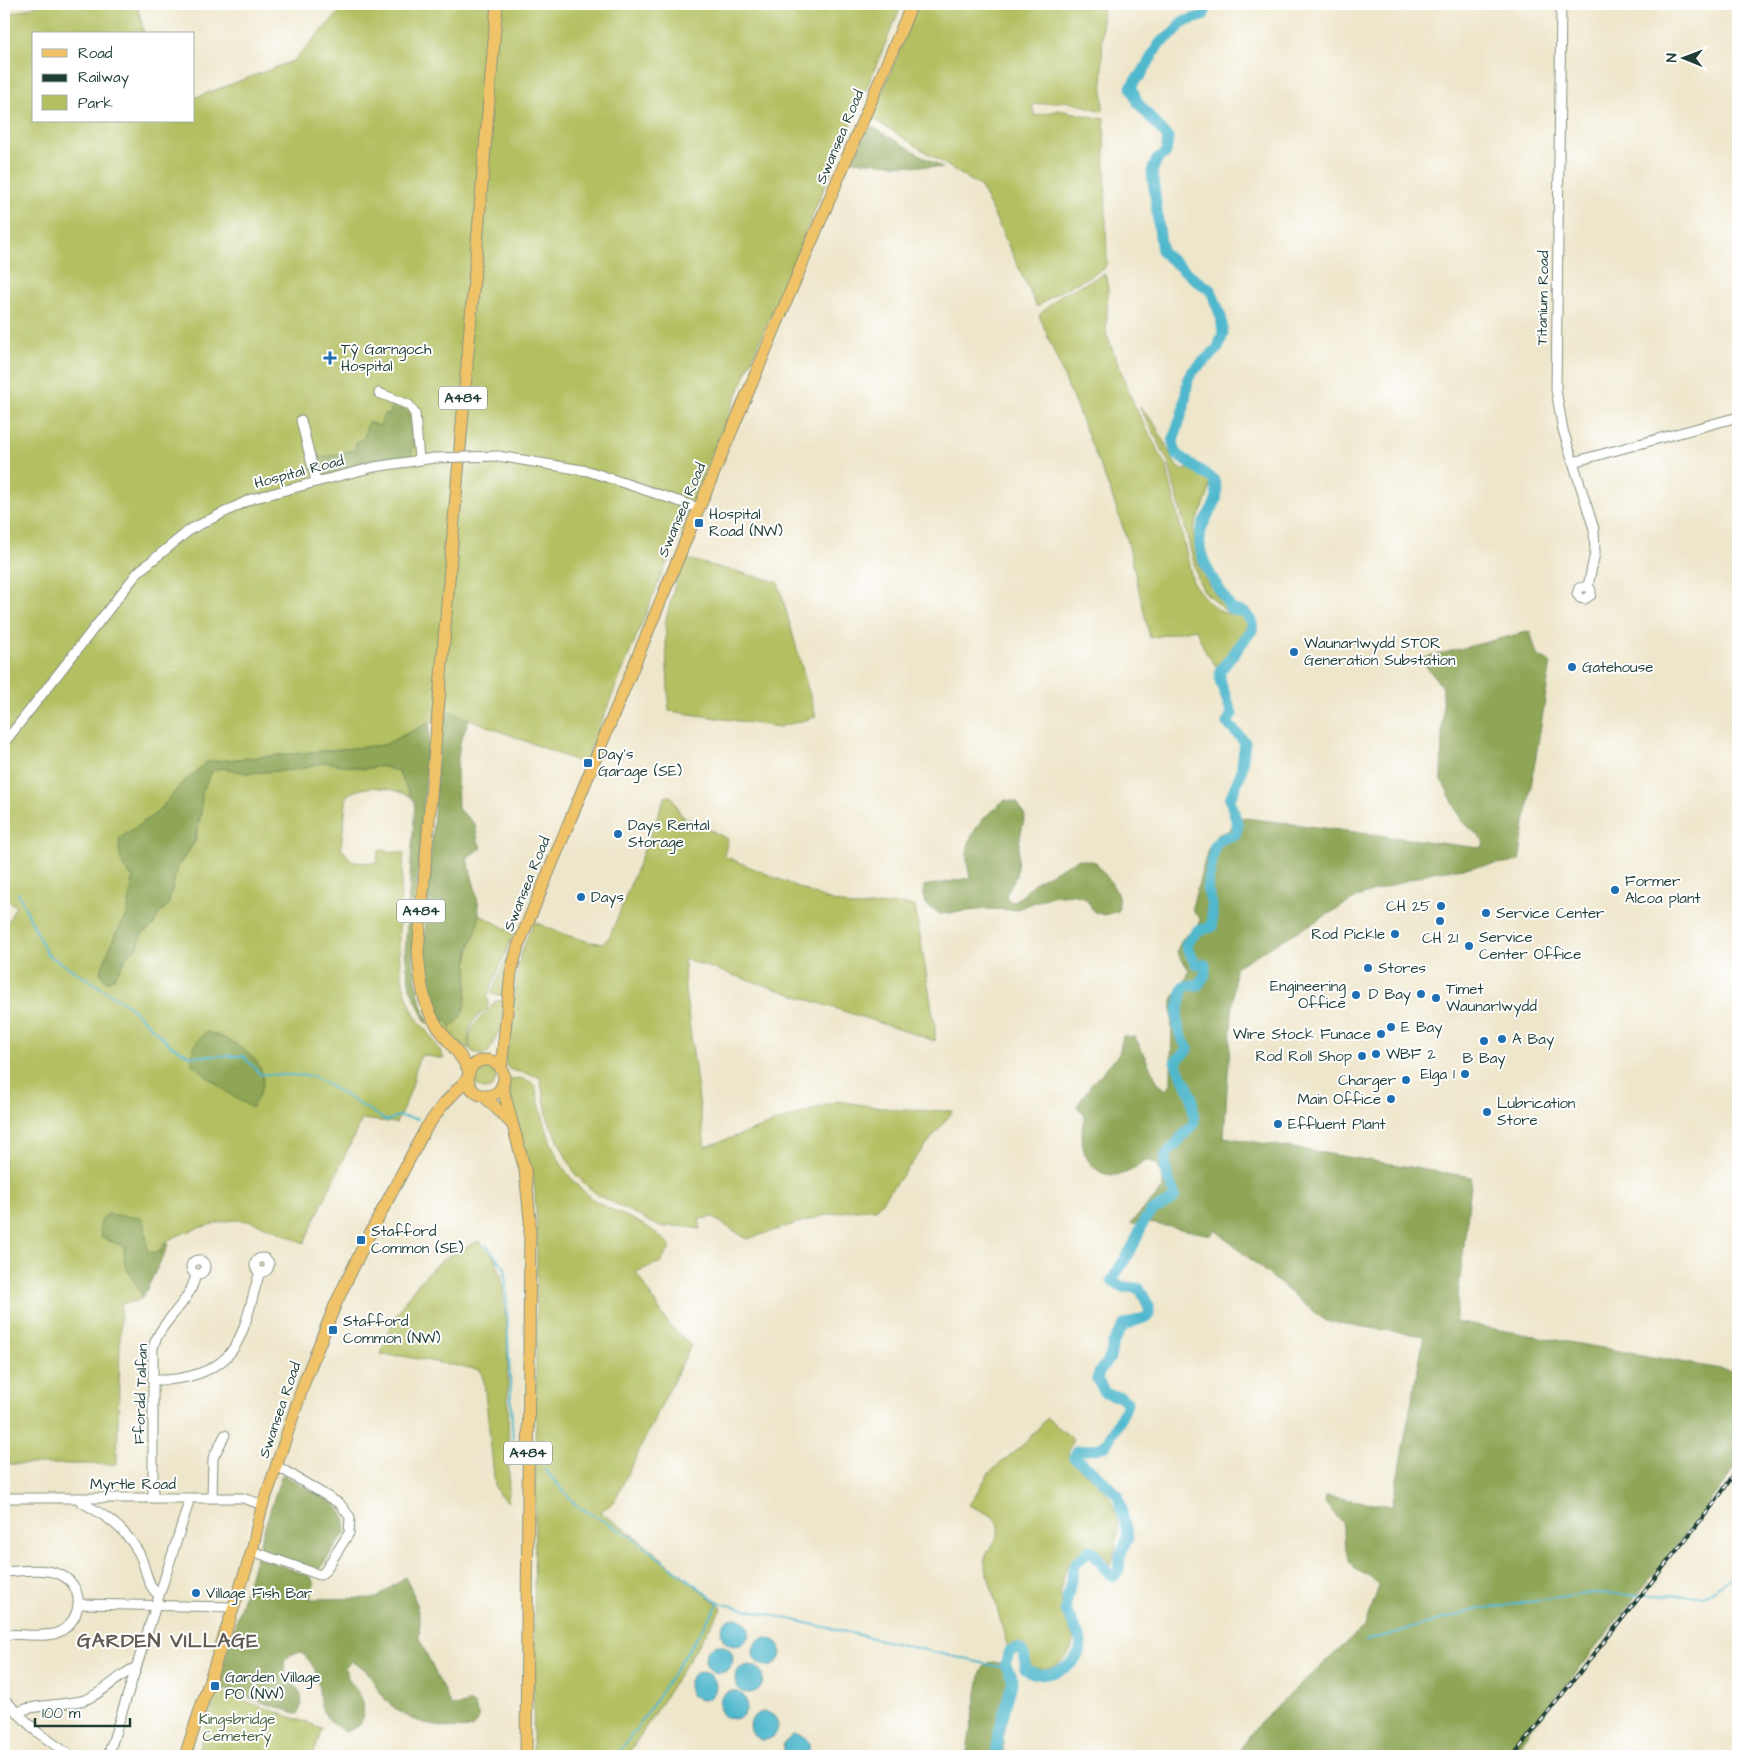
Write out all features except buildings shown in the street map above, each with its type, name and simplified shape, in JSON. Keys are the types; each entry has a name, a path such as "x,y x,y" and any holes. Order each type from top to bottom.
{"main road":[{"name":"A484","path":"497,4 418,952 420,978 426,1003 437,1026 457,1049 469,1074 470,1085 510,1122"},
{"name":"Swansea Road","path":"501,1069 511,972 518,946 699,508 912,4"},
{"name":"Swansea Road","path":"483,1060 504,1035"},
{"name":"A484","path":"457,1049 496,1064 501,1069 503,1076 502,1085 511,1113 510,1122 525,1170 530,1220 526,1756"},
{"path":"469,1074 483,1060"},
{"name":"Swansea Road","path":"185,1756 252,1551 260,1522 261,1504 277,1466 305,1380 336,1303 366,1241 426,1128 442,1106 454,1096 469,1074"},
{"path":"454,1096 496,1092 502,1085"}],"street":[{"name":"Titanium Road","path":"1561,4 1556,390 1563,430 1595,537 1595,553 1588,586"},
{"path":"379,393 409,405 415,414 419,458"},
{"path":"1573,462 1738,417"},
{"path":"301,420 316,480"},
{"name":"Hospital Road","path":"4,743 138,572 191,529 251,499 316,480 419,458 498,456 588,471 699,508"},
{"path":"153,1380 193,1376 209,1369 225,1358 239,1338 260,1272"},
{"name":"Ffordd Talfan","path":"153,1498 153,1348 157,1337 188,1295 196,1274"},
{"path":"212,1498 213,1458 225,1435"},
{"path":"252,1551 320,1575 325,1571 349,1533 350,1517 340,1504 277,1466"},
{"name":"Myrtle Road","path":"4,1498 212,1498 246,1499 261,1504"},
{"path":"79,1498 81,1502 101,1513 120,1528 138,1551 153,1589 158,1594"},
{"path":"108,1756 188,1504 188,1498"},
{"path":"4,1572 44,1571 58,1574 67,1578 74,1586 79,1604 74,1620 60,1631 52,1634 4,1634"},
{"path":"79,1604 234,1606"},
{"path":"17,1713 24,1708 61,1705 86,1700 136,1668"},
{"path":"4,1699 37,1732 71,1756"}],"green space":[{"path":"42,4 137,4 144,32 32,32 32,122 195,122 195,98 293,61 347,4 902,4 693,499 584,764 451,712 384,745 207,762 182,783 158,812 120,838 123,866 133,878 127,916 115,935 123,965 128,954 138,947 142,933 152,926 160,912 168,905 177,868 195,842 201,812 202,792 212,771 222,768 246,773 295,770 325,762 365,769 380,766 398,771 411,797 396,791 379,788 362,789 347,795 341,848 353,862 376,863 379,850 404,853 399,931 401,970 405,989 414,1014 437,1045 444,1059 422,1055 417,1063 409,1095 396,1123 362,1119 304,1243 263,1225 237,1220 211,1225 172,1238 154,1253 148,1252 146,1244 108,1241 120,1243 124,1247 125,1265 143,1297 137,1301 121,1304 117,1464 4,1464 4,930 16,906 4,899 4,16","holes":["218,1035 250,1056 262,1073 262,1083 258,1093 247,1105 204,1075"]},
{"path":"918,4 1102,4 1103,111 1065,101 1032,105 1035,116 1059,110 1104,119 1107,263 1104,269 1055,294 1037,307 981,187 872,118"},
{"path":"869,125 943,168 853,161"},
{"path":"1104,274 1107,278 1108,291 1106,333 1135,407 1167,468 1193,583 1208,601 1217,609 1227,614 1204,591 1198,579 1168,461 1140,407 1154,423 1177,467 1183,470 1198,468 1210,481 1207,498 1194,526 1200,567 1210,588 1218,597 1236,613 1247,619 1245,631 1216,666 1205,651 1196,629 1150,638 1127,539 1111,493 1039,315 1061,295"},
{"path":"391,404 408,412 414,446 411,456 318,477 314,457 319,454 321,458 357,449 355,443 364,438 368,422 380,426 384,414 390,415"},
{"path":"682,558 778,582 816,717 779,727 669,711 665,623"},
{"path":"1530,631 1537,655 1551,663 1519,861 1432,872 1360,896 1235,967 1224,1137 1472,1177 1455,1322 1738,1372 1738,1464 1710,1503 1510,1756 1235,1756 1260,1722 1365,1626 1379,1586 1371,1577 1356,1570 1348,1560 1342,1522 1324,1502 1325,1496 1392,1506 1424,1336 1325,1321 1215,1230 1211,1235 1140,1221 1134,1225 1131,1223 1163,1189 1163,1181 1158,1165 1147,1159 1133,1170 1119,1174 1107,1174 1096,1169 1088,1160 1083,1148 1082,1133 1085,1116 1077,1106 1091,1085 1119,1054 1123,1036 1135,1037 1158,1083 1166,1090 1171,1084 1172,1000 1187,978 1189,970 1177,952 1185,936 1199,927 1200,918 1193,912 1192,907 1208,849 1217,835 1230,830 1233,823 1231,816 1479,848 1483,846 1484,841 1462,821 1441,778 1443,688 1420,659"},
{"path":"451,712 469,719 460,743 457,767 458,809 475,824 478,841 482,848 469,856 467,860 476,893 479,918 469,950 467,992 463,1012 451,1027 446,1019 441,1023 429,999 423,962 441,717"},
{"path":"430,722 413,938 416,982 421,1003 429,1023 426,1023 410,988 405,952 415,804 398,771 380,766 365,769 325,762 295,770 246,773 222,768 212,771 202,792 201,812 194,842 177,868 168,905 160,912 153,926 142,933 138,947 128,954 115,977 107,982 100,973 115,935 127,916 133,878 121,859 119,850 120,838 158,812 182,783 207,762 384,745"},
{"path":"670,796 681,815 728,839 724,856 826,899 854,907 898,904 915,906 935,1027 935,1041 684,959 685,989 705,1147 837,1101 898,1110 953,1111 876,1209 827,1215 747,1239 712,1217 700,1219 700,1229 680,1226 660,1227 598,1195 576,1175 548,1119 540,1078 506,1066 505,1057 510,1035 519,962 523,947 534,922 566,935 590,942 603,943 610,936 665,797"},
{"path":"1005,800 1017,802 1025,816 1020,837 1016,876 1006,895 1007,900 1012,902 1022,896 1034,883 1079,859 1096,862 1116,891 1119,904 1118,911 1104,915 1094,912 1086,898 1072,894 1052,896 1014,910 988,909 940,914 925,904 924,886 970,878 967,858 970,840 985,817"},
{"path":"479,914 514,933 487,997 489,1000 487,1009 473,1022 469,1031 469,1049 454,1039 441,1023 446,1019 452,1026 462,1010 465,1000 469,952"},
{"path":"506,959 509,960 504,996 491,994"},
{"path":"495,1001 504,1001 502,1025 488,1053 480,1055 471,1051 470,1034 476,1023"},
{"path":"206,1032 224,1038 242,1048 257,1062 261,1070 263,1083 252,1108 232,1096 192,1064 194,1046"},
{"path":"485,1067 493,1070 496,1078 493,1086 485,1089 477,1086 474,1078 477,1070"},
{"path":"520,1078 531,1082 535,1086 548,1134 560,1163 569,1176 593,1199 651,1229 671,1246 661,1262 636,1272 669,1325 691,1345 614,1502 600,1512 632,1534 722,1608 627,1756 533,1756 537,1230 534,1180 510,1096 509,1083 511,1079"},
{"path":"108,1214 141,1218 145,1226 148,1252 159,1252 167,1242 169,1244 143,1297 125,1265 124,1247 102,1237 100,1224"},
{"path":"479,1241 495,1258 501,1274 507,1327 508,1502 499,1495 495,1486 484,1382 480,1370 401,1356 381,1355 390,1328 397,1315 423,1278 448,1256"},
{"path":"1047,1418 1073,1439 1068,1453 1070,1457 1102,1487 1109,1497 1117,1517 1118,1528 1115,1552 1111,1565 1101,1552 1092,1548 1078,1554 1068,1566 1062,1582 1061,1600 1064,1615 1074,1640 1064,1659 1054,1666 1039,1669 1031,1668 1026,1647 1019,1643 1012,1644 1008,1648 984,1561 995,1541 999,1525 992,1516 969,1505 989,1473 1025,1443"},
{"path":"284,1475 336,1505 346,1519 345,1533 318,1571 257,1552 281,1476"},
{"path":"256,1556 311,1577 314,1584 310,1599 377,1598 405,1577 413,1593 420,1619 419,1638 451,1706 456,1707 469,1702 475,1706 479,1718 472,1728 460,1729 435,1726 410,1718 399,1712 382,1695 367,1672 352,1661 345,1668 364,1706 360,1725 346,1732 327,1718 323,1711 314,1668 301,1652 292,1654 284,1661 286,1678 300,1694 301,1702 298,1714 216,1687"},
{"path":"994,1662 1010,1666 1015,1682 1003,1738 1003,1756 966,1756 981,1670 988,1663"},
{"name":"Kingsbridge Cemetery","path":"217,1691 322,1728 313,1756 197,1756"}],"water":[{"path":"735,1618 745,1622 749,1632 745,1642 735,1646 725,1642 721,1632 725,1622"},
{"path":"767,1638 777,1642 781,1652 777,1662 767,1666 757,1662 753,1652 757,1642"},
{"path":"719,1645 729,1649 733,1659 729,1669 719,1673 709,1669 705,1659 709,1649"},
{"path":"749,1665 759,1669 763,1679 759,1689 749,1693 739,1689 735,1679 739,1669"},
{"path":"702,1672 712,1676 716,1686 712,1696 702,1700 692,1696 688,1686 692,1676"},
{"path":"733,1691 743,1695 747,1705 743,1715 733,1719 723,1715 719,1705 723,1695"},
{"path":"764,1712 774,1716 778,1726 774,1736 764,1740 754,1736 750,1726 754,1716"},
{"path":"793,1734 802,1735 807,1740 809,1748 806,1756 785,1756 783,1743"}],"waterway":[{"path":"996,1756 999,1731 1013,1680 1005,1664 1010,1651 1018,1648 1021,1650 1025,1657 1025,1669 1033,1673 1051,1673 1069,1665 1076,1658 1080,1650 1081,1641 1065,1610 1074,1566 1089,1550 1093,1552 1109,1574 1114,1576 1119,1572 1120,1555 1128,1537 1118,1495 1089,1468 1074,1458 1077,1451 1104,1446 1121,1417 1127,1402 1121,1397 1105,1393 1097,1379 1100,1371 1110,1358 1113,1343 1124,1325 1149,1316 1149,1307 1140,1289 1122,1287 1112,1280 1133,1246 1144,1221 1152,1211 1171,1201 1175,1196 1166,1171 1166,1155 1194,1123 1192,1096 1175,1062 1188,1049 1178,1026 1179,1005 1183,988 1198,985 1205,975 1205,965 1195,963 1186,945 1197,931 1212,927 1212,904 1207,888 1215,845 1221,839 1235,835 1238,826 1230,799 1241,773 1245,742 1227,723 1232,714 1220,680 1220,671 1252,630 1253,624 1246,613 1231,609 1210,574 1202,556 1200,536 1217,496 1213,479 1176,454 1173,441 1184,407 1188,379 1192,372 1218,348 1223,333 1221,317 1211,290 1162,252 1152,172 1157,159 1166,153 1168,138 1138,103 1131,87 1141,75 1159,44 1175,32 1182,22 1203,16 1208,4"},
{"path":"18,893 47,954 128,1005 170,1045 190,1056 243,1056 260,1074 313,1076 387,1121 398,1116 418,1119"},
{"path":"486,1245 505,1268 513,1444 518,1458"},
{"path":"544,1469 577,1506 630,1536 719,1603 1008,1669"},
{"path":"1366,1641 1479,1609 1586,1594 1704,1596 1738,1572"},
{"path":"616,1756 640,1724 719,1603"}],"railway":[{"path":"1513,1756 1716,1501 1738,1468"}],"place":[{"name":"Tŷ Garngoch Hospital","path":"330,358"},
{"name":"Hospital Road (NW)","path":"699,523"},
{"name":"Waunarlwydd STOR Generation Substation","path":"1294,652"},
{"name":"Gatehouse","path":"1572,667"},
{"name":"Day's Garage (SE)","path":"588,763"},
{"name":"Days Rental Storage","path":"618,834"},
{"name":"Former Alcoa plant","path":"1615,890"},
{"name":"Days","path":"581,897"},
{"name":"CH 25","path":"1441,906"},
{"name":"Service Center","path":"1486,913"},
{"name":"CH 21","path":"1440,921"},
{"name":"Rod Pickle","path":"1395,934"},
{"name":"Service Center Office","path":"1469,946"},
{"name":"Stores","path":"1368,968"},
{"name":"D Bay","path":"1421,994"},
{"name":"Engineering Office","path":"1356,995"},
{"name":"Timet Waunarlwydd","path":"1436,998"},
{"name":"E Bay","path":"1391,1027"},
{"name":"Wire Stock Funace","path":"1381,1034"},
{"name":"A Bay","path":"1502,1039"},
{"name":"B Bay","path":"1484,1041"},
{"name":"WBF 2","path":"1376,1054"},
{"name":"Rod Roll Shop","path":"1362,1056"},
{"name":"Elga 1","path":"1465,1074"},
{"name":"Charger","path":"1406,1080"},
{"name":"Main Office","path":"1391,1099"},
{"name":"Lubrication Store","path":"1487,1112"},
{"name":"Effluent Plant","path":"1278,1124"},
{"name":"Stafford Common (SE)","path":"361,1240"},
{"name":"Stafford Common (NW)","path":"333,1330"},
{"name":"Village Fish Bar","path":"196,1593"},
{"name":"Garden Village PO (NW)","path":"215,1686"}],"district":[{"name":"GARDEN VILLAGE","path":"168,1641"}]}
